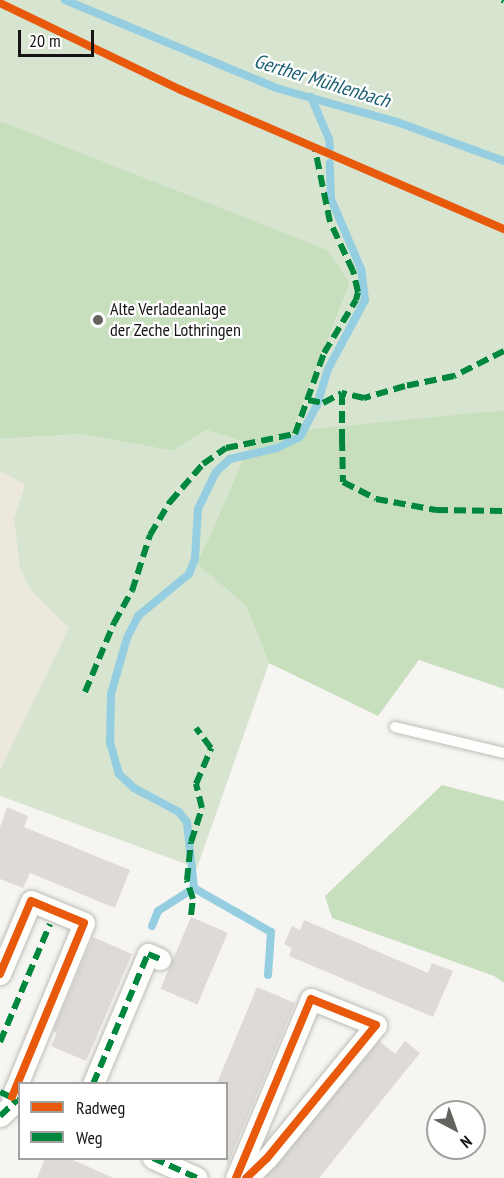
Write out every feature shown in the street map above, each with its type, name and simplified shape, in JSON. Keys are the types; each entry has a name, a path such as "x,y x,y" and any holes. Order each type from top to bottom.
{"street":[{"path":"0,974 31,901 84,923 19,1082"},
{"path":"93,1082 148,954 160,959"},
{"path":"236,1178 311,999 376,1025 267,1158 246,1178"},
{"path":"0,1116 18,1083"},
{"path":"157,1160 196,1178"}],"lane":[{"path":"395,728 504,753"}],"shaded area":[{"path":"0,471 25,483 14,518 29,588 70,628 0,770"}],"green space":[{"path":"0,0 504,0 504,410 291,432 350,284 0,121"},
{"path":"0,121 327,250 350,283 292,431 504,410 504,689 419,660 378,716 269,663 246,606 197,564 250,444 206,430 173,451 81,434 0,439"},
{"path":"206,430 250,444 197,564 246,606 269,663 197,868 0,796 0,770 69,628 29,588 20,568 14,518 25,484 0,471 0,439 81,434 173,451"},
{"path":"442,785 504,801 504,983 494,976 332,918 325,896"}],"building":[{"path":"7,807 28,816 24,827 130,870 115,908 30,873 23,888 0,879 0,827"},
{"path":"191,917 228,933 197,1004 161,989"},
{"path":"304,920 428,973 432,963 453,971 433,1017 289,956 292,948 284,944 292,926 300,930"},
{"path":"93,937 132,954 86,1061 51,1046 57,1033 53,1031"},
{"path":"257,987 295,1003 227,1166 228,1082 217,1082"},
{"path":"379,1041 395,1054 405,1041 420,1053 319,1178 265,1178"},
{"path":"44,1160 73,1160 114,1178 37,1178"}],"waterway":[{"name":"Gerther Mühlenbach","path":"65,0 276,88 397,122 504,161"},
{"path":"311,97 329,139 330,148"},
{"path":"268,975 271,932 194,888 187,822 179,812 134,788 119,774 110,743 111,694 127,638 138,616 189,574 195,559 198,509 216,472 230,459 277,448 300,437 317,405 328,369 365,300 361,269 331,199 330,163"},
{"path":"152,926 158,911 194,888"}],"marked path":[{"path":"85,692 114,623 132,591 150,535 170,502 203,464 226,448 295,434 324,353 356,300 358,292 353,271 330,222 315,149"},
{"path":"504,351 454,376 405,386 364,398 342,393 343,482 376,499 436,510 504,511"},
{"path":"308,400 323,403 342,393"},
{"path":"191,915 193,899 187,880 191,842 202,808 196,784 211,748 196,728"},
{"path":"0,1042 50,924"},
{"path":"94,1082 148,954 160,959"},
{"path":"0,1092 17,1100"},
{"path":"0,1116 18,1100"},
{"path":"157,1160 197,1178"}],"cycle path":[{"path":"0,3 181,90 504,229"},
{"path":"0,974 31,901 84,923 18,1082"},
{"path":"236,1178 311,999 376,1025 267,1158 246,1178"},
{"path":"12,1097 18,1082"}],"place":[{"name":"Alte Verladeanlage der Zeche Lothringen","path":"98,320"}]}
